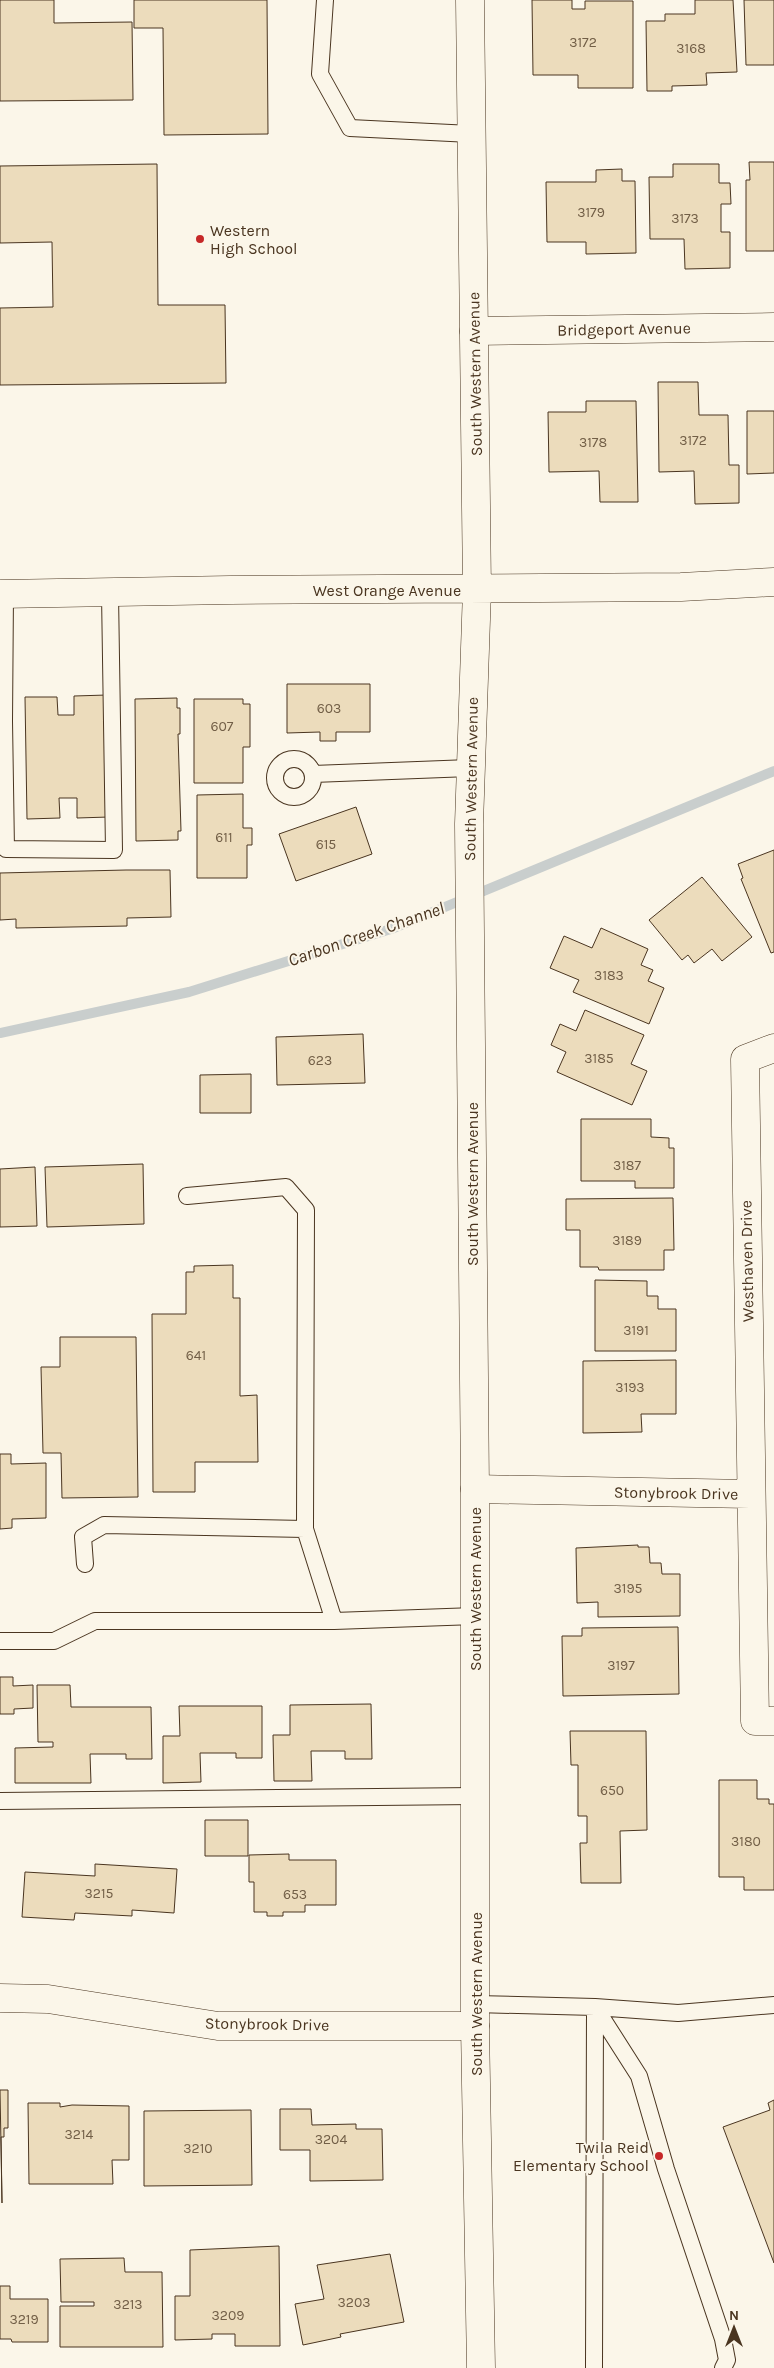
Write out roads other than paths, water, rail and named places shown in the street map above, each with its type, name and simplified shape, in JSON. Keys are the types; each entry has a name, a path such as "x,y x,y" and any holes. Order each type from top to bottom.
{"street":[{"name":"South Western Avenue","path":"470,0 477,590 468,824 475,1489 475,2015 481,2368"},
{"name":"Bridgeport Avenue","path":"474,331 774,326"},
{"name":"West Orange Avenue","path":"2,594 110,594 230,590 477,590 681,587 774,582"},
{"name":"Westhaven Drive","path":"750,1494 745,1059 774,1048"},
{"name":"Stonybrook Drive","path":"475,1489 750,1494 755,1722 774,1721"},
{"name":"Stonybrook Drive","path":"0,1998 48,1998 218,2026 475,2015"}],"lane":[{"path":"324,0 320,74 350,128 472,134"},
{"path":"2,594 6,849 114,850 110,594"},
{"path":"313,774 470,768"},
{"path":"187,1196 286,1187 306,1210 305,1529 334,1621"},
{"path":"84,1564 83,1537 104,1525 305,1529"},
{"path":"0,1641 54,1641 95,1621 334,1621 475,1616"},
{"path":"0,1801 475,1796"},
{"path":"475,2015 595,2007 678,2013 774,2005"},
{"path":"594,2368 595,2007"},
{"path":"595,2007 639,2076 666,2169 723,2339 727,2360 722,2368"}],"waterway":[{"name":"Carbon Creek Channel","path":"0,1033 189,992 394,928 774,771"}],"place":[{"name":"Western High School","path":"200,239"},
{"name":"Twila Reid Elementary School","path":"659,2156"}]}
